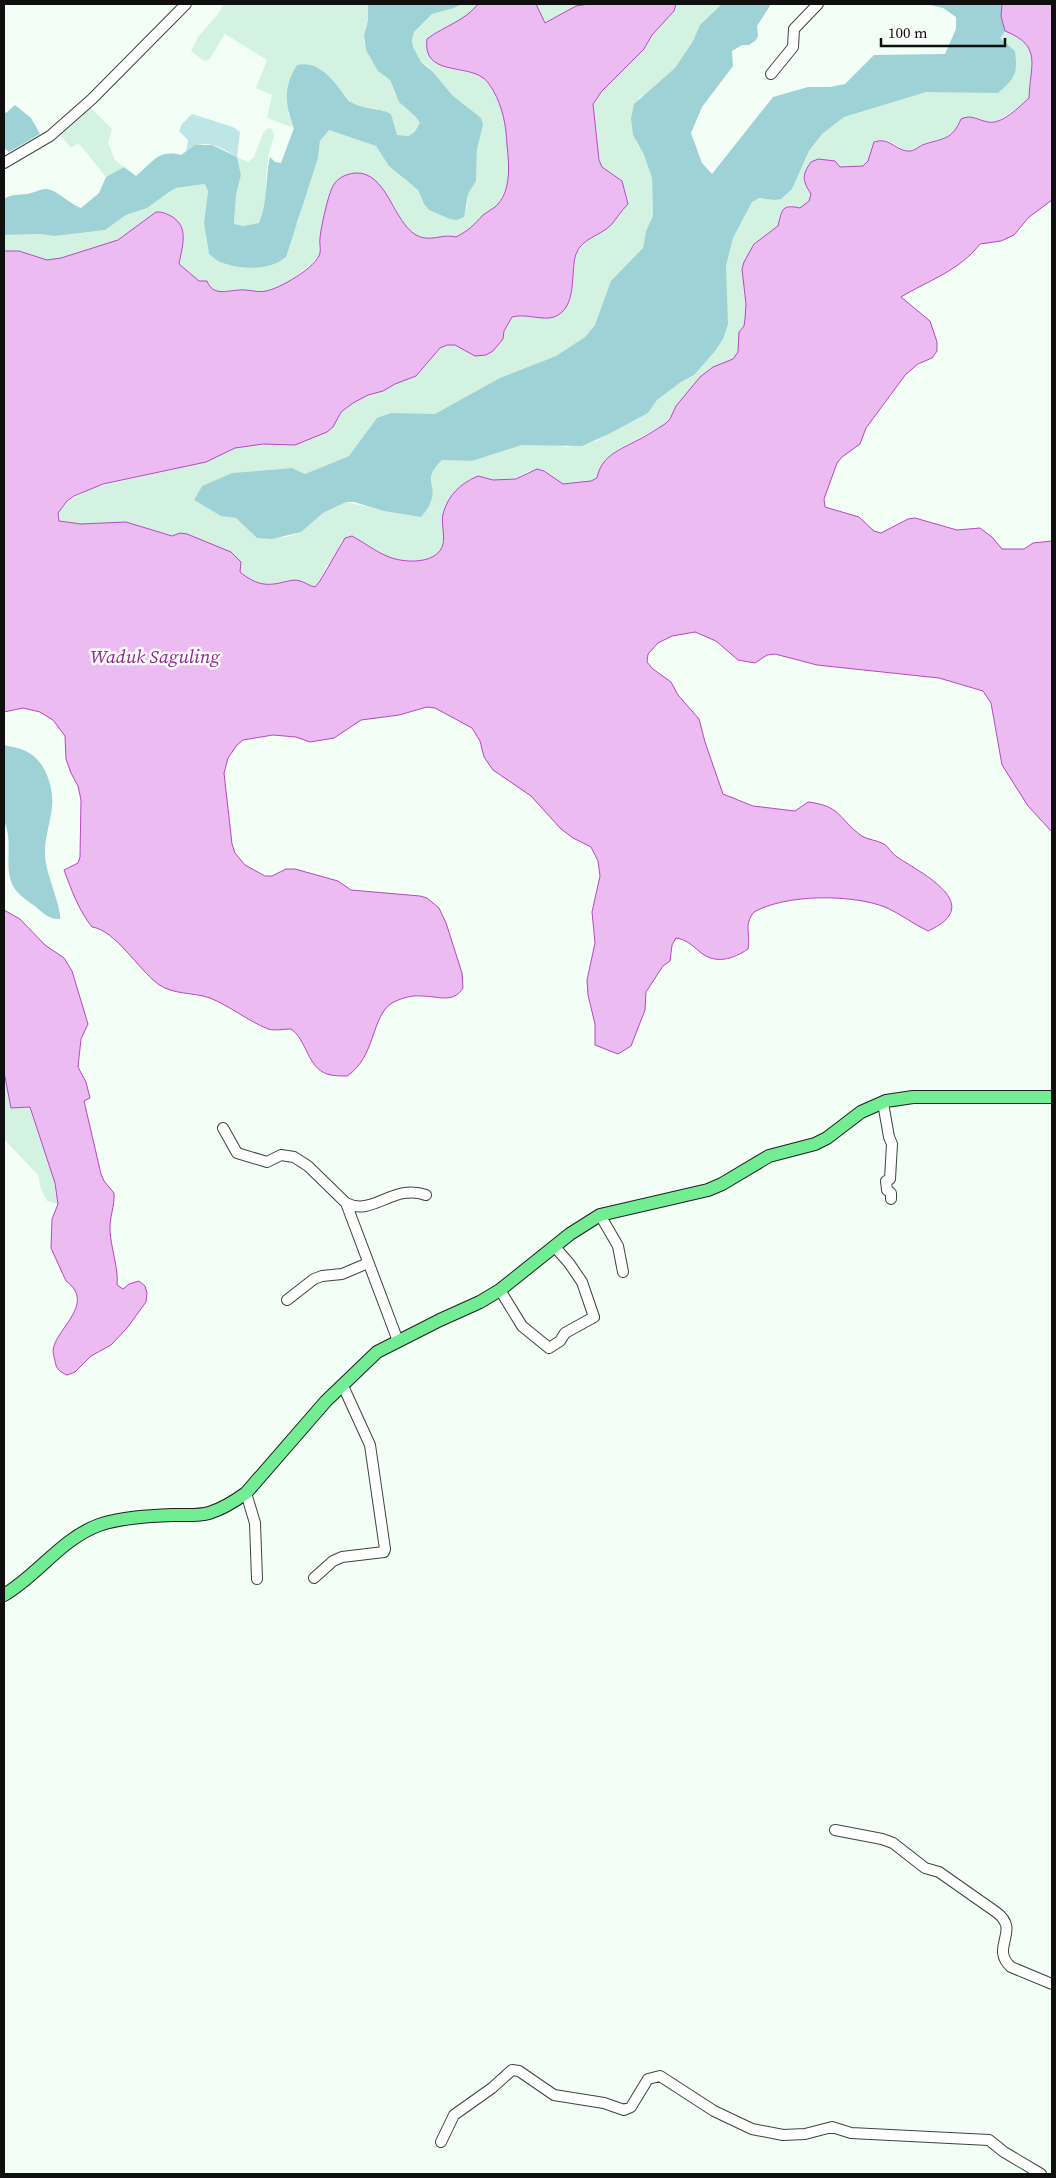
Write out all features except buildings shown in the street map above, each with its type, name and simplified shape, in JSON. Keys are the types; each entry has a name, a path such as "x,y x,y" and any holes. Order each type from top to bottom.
{"main road":[{"path":"4,1594 60,1549 82,1533 97,1526 154,1516 210,1512 236,1500 246,1492 326,1402 377,1352 475,1305 500,1290 554,1246 600,1216 708,1190 722,1184 769,1156 815,1144 827,1138 861,1112 883,1103 913,1096 1052,1098"}],"street":[{"path":"4,163 50,136 92,99 186,4"},
{"path":"771,74 793,47 794,29 818,4"},
{"path":"883,1103 892,1144 890,1179 886,1181 891,1199"},
{"path":"223,1128 237,1153 267,1162 281,1155 294,1157 308,1166 346,1203 398,1341"},
{"path":"346,1203 364,1206 377,1203 396,1194 413,1192 426,1195"},
{"path":"600,1216 618,1248 623,1272"},
{"path":"500,1290 522,1326 548,1348 560,1341 565,1333 594,1317 582,1282 554,1246"},
{"path":"287,1300 314,1279 322,1276 342,1274 368,1263"},
{"path":"314,1578 334,1561 342,1557 384,1552 385,1549 370,1445 343,1386"},
{"path":"246,1492 255,1523 257,1579"},
{"path":"835,1830 893,1843 925,1868 939,1872 996,1912 1004,1918 1007,1924 1003,1957 1006,1962 1011,1967 1052,1984"},
{"path":"441,2142 454,2114 492,2088 512,2070 519,2072 554,2095 604,2103 624,2110 631,2107 648,2079 660,2076 665,2077 714,2111 759,2130 784,2135 805,2134 832,2127 851,2133 989,2140 1004,2152 1041,2174"}],"green space":[{"path":"223,4 368,4 368,20 365,28 364,43 384,76 390,80 395,94 404,107 417,117 421,123 409,136 397,135 394,128 378,109 355,106 319,68 288,113 294,128 267,118 272,95 256,88 267,60 225,34 209,60 204,61 191,51 198,37 219,13"},
{"path":"462,4 478,4 470,13 457,22 440,30 433,59 446,68 477,74 484,78 493,90 505,117 509,170 507,186 497,206 485,213 470,230 456,237 449,235 430,239 416,235 404,225 393,203 319,239 320,254 315,260 287,284 265,292 243,290 217,292 210,288 207,281 199,281 179,264 184,233 156,212 118,240 61,258 47,260 19,251 4,251 4,235 39,234 55,236 105,230 126,215 147,208 176,188 206,184 208,191 204,223 209,254 224,264 232,265 298,223 301,208 318,158 320,141 329,130 376,146 406,181 414,184 424,204 467,209 468,194 476,181 477,149 483,125 464,104 452,96 428,66 421,62 413,47 412,39 414,32 432,14"},
{"path":"536,4 589,4 576,6 545,24"},
{"path":"676,4 722,4 701,25 675,68 646,94 639,97 636,142 644,155 652,178 653,216 646,231 643,248 633,260 595,325 585,337 556,356 500,378 449,408 435,414 420,414 359,443 349,456 305,474 292,468 232,473 202,486 194,500 221,516 236,518 257,538 287,537 301,532 323,513 345,502 413,516 430,505 432,497 430,475 432,469 442,460 472,461 522,445 553,444 567,447 596,441 648,413 657,400 694,375 726,294 726,266 733,238 752,202 758,198 774,200 792,189 809,151 822,134 844,117 893,101 926,92 951,92 1005,31 1019,37 1031,50 1033,66 1029,98 1018,108 997,121 989,123 975,117 961,119 951,136 922,144 916,150 902,149 889,141 881,140 874,142 868,161 863,166 840,167 835,161 818,160 811,162 805,185 811,194 809,201 800,208 789,205 781,212 778,226 754,243 742,269 746,304 745,319 744,326 739,332 738,352 733,359 713,367 676,406 674,413 665,424 619,449 606,459 599,471 598,478 591,481 563,484 544,471 529,471 516,479 493,480 478,476 468,480 443,514 443,543 440,551 435,556 421,561 398,560 390,558 352,536 345,538 340,544 339,551 326,567 315,587 290,580 276,584 260,585 180,533 173,536 126,522 81,524 59,521 58,513 68,501 95,487 206,462 235,448 263,444 295,445 333,427 341,412 353,403 416,376 440,348 447,345 455,345 475,356 503,339 504,331 512,317 520,315 552,318 569,302 577,252 592,235 612,224 620,211 628,204 622,181 602,167 599,160 593,104 602,91 644,49 652,35 674,11"},
{"path":"90,107 112,129 108,143 115,160 124,167 106,177 80,145 77,144 71,148 60,135"},
{"path":"268,128 272,129 274,136 269,153 266,175 266,200 263,215 259,223 243,226 234,225 236,195 241,175 237,157 248,162 254,157 263,133"},
{"path":"4,1072 11,1107 30,1107 55,1183 58,1204 47,1201 41,1189 38,1175 4,1139"}],"shaded area":[{"path":"368,4 462,4 432,14 414,32 412,40 413,47 421,62 433,72 452,95 481,118 483,125 477,149 476,181 468,194 464,217 457,220 450,219 429,210 418,190 389,166 376,146 329,130 320,141 318,158 286,257 265,267 233,266 222,263 209,254 204,223 208,191 205,184 176,188 147,208 126,215 105,230 55,236 39,234 4,235 4,199 7,197 46,189 81,208 99,193 106,177 124,167 136,176 161,155 181,155 195,145 212,145 237,157 241,175 236,195 234,224 243,226 259,223 264,207 270,157 275,162 281,163 294,128 287,104 287,96 289,81 297,65 306,64 321,70 354,104 391,114 397,135 409,136 420,123 399,102 390,80 378,71 366,50 364,35 368,20"},
{"path":"722,4 771,4 757,26 758,36 756,40 749,45 742,45 732,51 733,66 702,107 691,133 702,163 712,174 773,97 808,87 830,87 845,84 874,55 945,54 956,29 956,17 943,8 926,4 1002,4 1001,16 1005,31 1000,38 1015,51 1016,65 1014,75 998,93 926,92 844,117 822,134 809,151 792,189 781,199 759,198 752,202 733,238 726,266 728,324 723,339 715,351 694,375 657,400 648,413 609,434 582,446 522,445 472,461 442,460 432,473 432,497 429,506 421,517 384,511 354,502 346,502 323,513 301,532 272,539 257,538 236,518 221,516 194,500 202,486 232,473 292,468 305,474 349,456 377,418 391,413 435,414 500,378 556,356 585,337 595,325 611,281 643,248 646,231 653,216 652,178 644,155 633,135 631,119 634,104 675,68 693,41 700,25"},
{"path":"15,105 31,118 40,134 9,152 4,148 4,111 6,113"},
{"path":"192,114 233,127 240,132 237,157 224,149 205,144 193,147 186,152 188,140 179,131 182,124"},
{"path":"4,745 23,750 35,757 48,777 52,800 45,857 60,919 47,916 23,898 15,889 10,879 8,837 4,821"}],"water":[{"name":"Waduk Saguling","path":"478,4 536,4 545,23 576,6 589,4 676,4 674,11 652,35 644,49 602,91 593,104 599,160 602,167 622,181 628,204 611,225 582,244 576,254 572,289 567,306 562,312 549,318 512,317 504,331 503,339 493,351 486,355 475,356 455,345 447,345 440,348 416,376 353,403 341,412 333,427 327,432 295,445 263,444 235,448 206,462 103,484 74,496 67,501 58,513 59,521 81,524 126,522 172,536 180,533 187,534 231,552 241,562 240,572 256,582 271,584 296,580 315,587 345,538 352,536 382,554 398,560 429,559 435,555 440,551 443,544 443,514 448,501 456,490 478,476 493,480 516,479 537,469 544,471 563,484 591,481 597,478 606,460 622,448 665,424 670,419 676,406 700,377 713,367 733,359 738,352 739,332 744,326 746,304 742,269 744,262 754,244 778,226 782,212 786,207 800,208 809,201 811,194 804,178 811,162 818,159 835,161 840,167 863,166 868,161 874,142 888,142 902,150 910,151 951,135 961,119 971,117 993,122 1005,118 1029,98 1032,58 1030,50 1025,43 1005,31 1001,16 1002,4 1052,4 1052,200 1029,217 1014,235 1001,241 980,244 953,268 901,297 930,321 937,342 937,351 932,358 918,364 906,374 866,428 860,444 837,463 824,499 825,507 859,517 874,531 881,533 908,519 915,518 957,530 980,528 992,537 1002,549 1024,549 1033,543 1052,541 1052,832 1028,806 1002,765 991,703 983,691 939,678 817,665 775,654 767,655 755,663 738,660 716,641 695,632 672,636 658,643 648,654 647,662 653,669 671,682 678,695 699,719 723,794 753,806 795,811 808,802 834,810 862,836 884,844 895,856 934,881 951,901 951,911 944,921 928,931 885,907 871,903 837,898 801,899 767,906 754,912 748,926 748,949 730,958 718,959 706,956 686,941 676,938 672,945 670,961 663,966 646,992 645,1010 631,1046 618,1054 595,1045 595,1024 588,995 587,980 595,943 592,912 600,876 598,861 591,847 573,838 561,829 531,796 493,770 484,757 480,741 472,728 435,708 427,707 399,715 361,720 334,738 310,742 296,737 273,735 243,740 228,758 224,773 232,844 235,853 245,865 265,876 272,876 286,869 295,869 338,881 351,890 427,898 439,908 446,923 462,973 463,988 455,996 445,998 414,996 392,1003 380,1017 368,1048 356,1068 347,1076 334,1076 320,1071 315,1066 301,1040 291,1029 268,1029 210,998 177,992 158,984 118,942 101,930 92,927 87,921 79,907 64,870 78,863 80,857 81,800 78,786 66,759 65,736 53,720 40,712 23,708 4,712 4,251 19,251 47,260 61,258 118,240 156,212 162,212 177,220 181,226 183,244 179,264 199,281 207,281 213,289 220,292 242,290 266,291 280,286 305,271 317,259 320,253 323,219 331,190 339,179 345,175 355,173 366,175 375,180 389,198 401,220 416,235 426,238 456,237 495,207 504,194 509,169 506,130 499,103 487,82 476,74 438,64 431,59 427,51 427,39 467,15"},
{"path":"4,910 20,919 45,945 64,958 72,971 88,1024 81,1039 78,1067 86,1082 90,1098 84,1101 101,1174 114,1193 110,1231 117,1273 117,1285 123,1289 129,1284 139,1281 145,1286 147,1293 146,1302 127,1328 111,1345 91,1356 75,1372 67,1375 57,1368 53,1350 57,1338 77,1306 77,1297 74,1289 66,1281 51,1248 52,1219 58,1204 55,1183 30,1107 11,1108 4,1072"}]}
